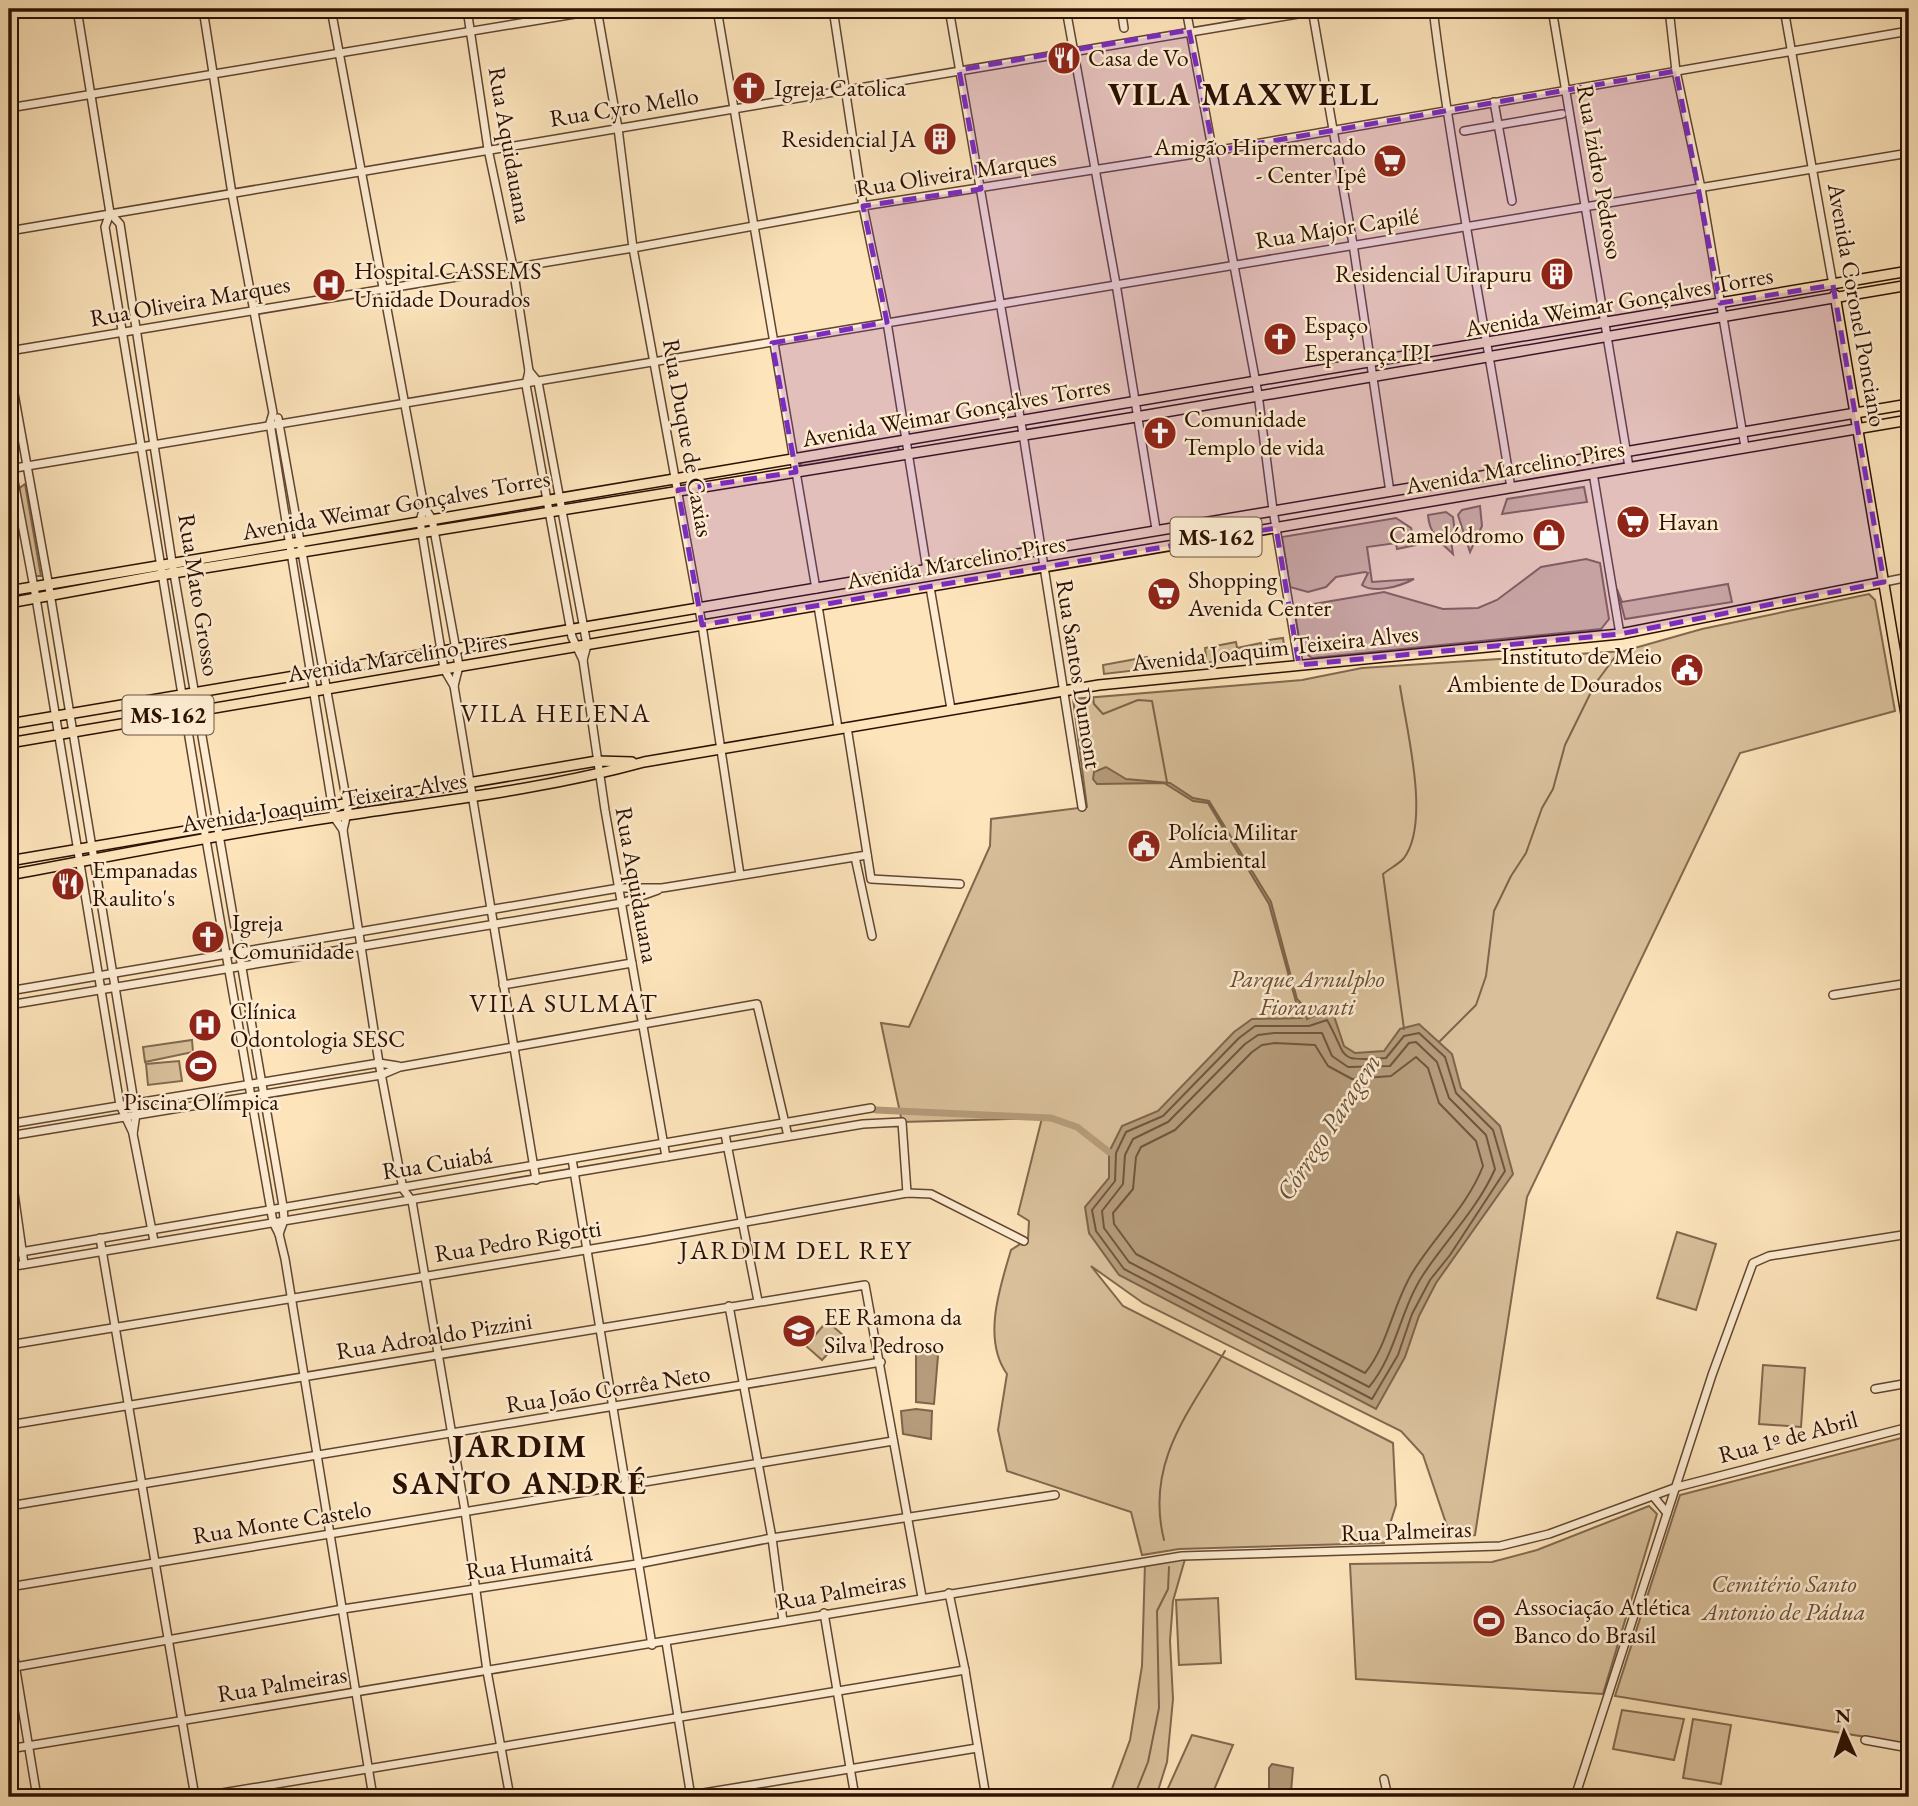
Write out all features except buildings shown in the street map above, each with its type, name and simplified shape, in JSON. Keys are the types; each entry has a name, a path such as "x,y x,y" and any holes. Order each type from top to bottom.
{"main road":[{"name":"Avenida Weimar Gonçalves Torres","path":"9,603 174,573 1136,417 1258,394 1608,337 1721,309 1909,271"},
{"name":"Avenida Coronel Ponciano","path":"1833,285 1908,711 1909,732"},
{"name":"Avenida Weimar Gonçalves Torres","path":"9,592 561,496 793,460 1020,419 1605,323 1835,299 1909,285"},
{"name":"Avenida Marcelino Pires","path":"9,724 1909,404"},
{"name":"Avenida Marcelino Pires","path":"9,743 1909,419"},
{"path":"1390,492 1392,508"},
{"path":"927,570 930,587"},
{"name":"Avenida Joaquim Teixeira Alves","path":"9,875 334,817 473,798 599,774 644,762 1062,690 1620,634 1884,582"},
{"path":"816,589 818,606"},
{"name":"Avenida Joaquim Teixeira Alves","path":"9,861 597,761 644,762"}],"street":[{"name":"Rua Mato Grosso","path":"77,9 110,213 105,227 160,564 273,1222 279,1234 291,1297 373,1797"},
{"path":"202,9 253,309 273,413 280,422 328,688 349,815 343,830"},
{"path":"331,9 360,171 386,288 424,507 422,533 444,668 454,686 536,1180"},
{"name":"Rua Aquidauana","path":"467,9 488,149 513,267 530,371 526,384 570,629 575,647 583,660"},
{"path":"9,108 600,9"},
{"name":"Rua Duque de Caxias","path":"600,9 633,248 702,625 740,875"},
{"path":"717,9 816,589"},
{"path":"833,9 863,206 887,322 927,570"},
{"name":"Rua Santos Dumont","path":"949,9 1023,434 1082,807"},
{"path":"1066,9 1116,284 1156,529"},
{"path":"1121,9 1124,29"},
{"path":"1186,9 1258,394 1273,510 1299,665"},
{"name":"Rua Cyro Mello","path":"9,231 1189,30 1328,9"},
{"path":"1433,9 1445,111 1491,356 1511,488"},
{"name":"Rua Izidro Pedroso","path":"1552,9 1629,467"},
{"path":"1669,9 1676,71 1702,188 1745,447"},
{"name":"Avenida Coronel Ponciano","path":"1784,9 1833,285"},
{"path":"1312,10 1353,244 1368,363 1390,492"},
{"name":"Rua Oliveira Marques","path":"9,351 633,248 863,206 1214,151 1909,31"},
{"path":"1494,102 1512,201"},
{"path":"1465,131 1562,114"},
{"name":"Rua Major Capilé","path":"10,468 1909,153"},
{"name":"Rua Mato Grosso","path":"110,213 120,224 156,444 172,562 283,1206 284,1220 279,1234"},
{"path":"9,366 136,1114 133,1134"},
{"name":"Rua Aquidauana","path":"530,371 538,382 584,627 587,645 583,660 599,774 666,1157"},
{"path":"273,413 270,423 300,611 316,690 334,817 343,830 381,1075 403,1188 412,1201 478,1590 487,1671 510,1797"},
{"path":"9,455 34,587 120,1105 123,1117 133,1134 154,1241"},
{"path":"1593,473 1620,634"},
{"path":"424,507 435,530 459,666 454,686"},
{"path":"560,570 573,568"},
{"name":"Avenida Joaquim Teixeira Alves","path":"1884,582 1909,577"},
{"path":"930,587 951,709"},
{"path":"818,606 871,878 960,884"},
{"path":"300,611 314,609"},
{"path":"9,991 618,888 662,888 867,855"},
{"path":"855,857 872,936"},
{"path":"9,1005 622,903 662,888"},
{"path":"503,985 632,962"},
{"path":"145,967 147,981"},
{"path":"1833,995 1909,983"},
{"path":"9,1134 381,1075 400,1067 642,1027 757,1004 788,1136"},
{"path":"9,1134 134,1102 379,1063 400,1067"},
{"name":"Rua Cuiabá","path":"9,1254 871,1108"},
{"path":"850,1112 863,1124"},
{"name":"Rua Cuiabá","path":"9,1267 863,1124 902,1122 907,1193"},
{"path":"725,1134 758,1301"},
{"path":"9,1158 24,1264"},
{"path":"572,1159 652,1645"},
{"name":"Rua Pedro Rigotti","path":"9,1345 587,1250 907,1193 931,1194 1024,1241"},
{"path":"1575,1797 1712,1375 1753,1264 1769,1256 1909,1234"},
{"path":"100,1238 196,1797 965,1670"},
{"name":"Rua Adroaldo Pizzini","path":"9,1425 865,1284 881,1362"},
{"path":"729,1306 772,1538 783,1620"},
{"path":"881,1362 922,1597"},
{"name":"Rua João Corrêa Neto","path":"9,1506 452,1435 881,1362"},
{"path":"1875,1389 1909,1383"},
{"name":"Rua 1º de Abril","path":"1677,1487 1909,1427"},
{"name":"Rua Monte Castelo","path":"9,1587 893,1441"},
{"name":"Rua Palmeiras","path":"9,1749 652,1645 949,1592 1182,1556 1500,1546 1549,1534 1677,1487"},
{"name":"Rua Humaitá","path":"12,1668 343,1609 478,1590 772,1538 1055,1495"},
{"path":"1653,1496 1667,1513"},
{"path":"949,1592 986,1797"},
{"path":"824,1613 855,1797"},
{"path":"9,1628 12,1668 37,1797"},
{"path":"666,1642 691,1796"},
{"path":"1865,1740 1909,1748"},
{"path":"679,1797 978,1748"},
{"path":"1384,1779 1388,1797"}],"highlighted area":[{"path":"1189,30 1214,151 1676,71 1720,303 1833,285 1884,582 1620,634 1299,665 1276,528 702,625 678,490 796,472 772,343 887,322 863,206 981,189 959,70"}],"green space":[{"path":"898,446 899,451 801,466 801,462"},
{"path":"25,484 41,576 34,576 17,490"},
{"path":"1584,487 1587,502 1502,514 1507,499"},
{"path":"1480,506 1482,526 1470,552 1458,515 1462,510"},
{"path":"1446,512 1453,517 1455,533 1450,534 1453,554 1436,537 1430,527 1428,515"},
{"path":"1396,518 1411,528 1416,545 1397,549 1396,543 1367,547 1372,582 1414,579 1395,586 1373,589 1362,585 1368,573 1365,572 1336,577 1326,587 1308,592 1290,587 1282,537"},
{"path":"1586,559 1600,563 1609,619 1601,629 1312,658 1301,650 1295,613 1302,606 1384,592 1443,609 1478,608 1497,600 1541,567"},
{"path":"1728,584 1732,602 1625,619 1617,589 1622,602"},
{"name":"Parque Arnulpho Fioravanti","path":"1869,594 1875,600 1895,711 1740,753 1527,1197 1475,1535 1451,1538 1423,1455 1401,1431 1143,1303 1091,1266 1123,1306 1393,1443 1396,1505 1384,1543 1179,1549 1142,1555 1131,1512 1007,1471 998,1430 1007,1374 996,1345 995,1313 1011,1250 1028,1239 1029,1221 1018,1214 1042,1118 902,1122 881,1023 909,1027 990,846 991,819 1087,807 1073,699 1302,680 1362,668 1624,651 1702,629"},
{"path":"1283,638 1285,651 1280,657 1184,664 1183,660 1206,656 1205,648 1236,642 1237,648 1261,643 1262,647 1270,646 1269,640"},
{"path":"1147,657 1149,665 1171,662 1172,666 1104,674 1103,665"},
{"path":"192,1040 193,1052 145,1062 143,1047"},
{"path":"179,1061 182,1081 148,1085 146,1064"},
{"path":"1677,1232 1716,1244 1696,1310 1657,1298"},
{"path":"827,1321 844,1336 822,1360 806,1346"},
{"path":"1763,1365 1805,1368 1801,1427 1759,1424"},
{"name":"Cemitério Santo Antonio de Pádua","path":"1909,1436 1909,1744 1615,1696 1680,1495"},
{"name":"Associação Atlética Banco do Brasil","path":"1649,1506 1657,1514 1603,1694 1356,1679 1350,1564 1492,1562 1537,1550"},
{"path":"1185,1559 1173,1601 1170,1641 1173,1699 1167,1762 1156,1797 1109,1797 1130,1740 1142,1666 1145,1563"},
{"path":"1218,1598 1221,1663 1179,1665 1176,1600"},
{"path":"1622,1710 1684,1719 1674,1760 1613,1749"},
{"path":"1693,1719 1731,1725 1721,1784 1683,1778"},
{"path":"1192,1735 1233,1745 1211,1797 1164,1797"}],"water":[{"path":"1106,767 1126,779 1170,783 1193,798 1209,801 1271,902 1297,999 1304,1006 1307,1019 1327,1010 1333,1013 1344,1046 1355,1053 1384,1051 1400,1029 1419,1024 1452,1054 1461,1088 1500,1126 1513,1174 1436,1283 1419,1316 1405,1357 1376,1409 1119,1275 1089,1233 1085,1207 1109,1178 1109,1152 1122,1126 1158,1111 1234,1032 1252,1019 1302,1018 1302,1007 1296,1002 1269,904 1208,803 1193,801 1164,783 1097,784 1093,779 1094,772"},
{"path":"916,1350 933,1352 938,1356 934,1404 916,1402"},
{"path":"901,1411 932,1411 931,1439 903,1434"},
{"path":"1272,1764 1293,1768 1291,1792 1287,1794 1269,1791 1269,1768"}],"waterway":[{"path":"1439,1042 1476,1005 1486,976 1494,911 1526,853 1542,808 1553,789 1565,745 1595,684 1615,657"},
{"name":"Córrego Paragem","path":"1400,686 1414,774 1416,822 1412,842 1404,858 1383,874 1404,1029"},
{"path":"1093,697 1094,704 1103,714 1138,700 1152,701 1167,782"},
{"path":"876,1110 1051,1118 1077,1127 1109,1152"},
{"name":"Córrego Paragem","path":"1164,1540 1160,1487 1165,1463 1184,1418 1225,1351"},
{"name":"Córrego Paragem","path":"1134,1797 1148,1762 1159,1708 1157,1611 1168,1589 1169,1567"}],"place":[{"name":"Casa de Vo","path":"1064,58"},
{"name":"Igreja Catolica","path":"749,88"},
{"name":"Residencial JA","path":"940,139"},
{"name":"Amigão Hipermercado - Center Ipê","path":"1390,161"},
{"name":"Residencial Uirapuru","path":"1557,274"},
{"name":"Hospital CASSEMS Unidade Dourados","path":"329,285"},
{"name":"Espaço Esperança IPI","path":"1280,339"},
{"name":"Comunidade Templo de vida","path":"1160,433"},
{"name":"Havan","path":"1633,522"},
{"name":"Camelódromo","path":"1549,535"},
{"name":"Shopping Avenida Center","path":"1164,594"},
{"name":"Instituto de Meio Ambiente de Dourados","path":"1687,670"},
{"name":"Polícia Militar Ambiental","path":"1144,846"},
{"name":"Empanadas Raulito's","path":"68,884"},
{"name":"Igreja Comunidade","path":"208,937"},
{"name":"Clínica Odontologia SESC","path":"205,1025"},
{"name":"Piscina Olímpica","path":"201,1066"},
{"name":"EE Ramona da Silva Pedroso","path":"799,1331"},
{"name":"Associação Atlética Banco do Brasil","path":"1489,1621"}],"district":[{"name":"VILA MAXWELL","path":"1244,94"},
{"name":"VILA HELENA","path":"556,713"},
{"name":"VILA SULMAT","path":"564,1003"},
{"name":"JARDIM DEL REY","path":"796,1250"},
{"name":"JARDIM SANTO ANDRÉ","path":"520,1464"}]}
